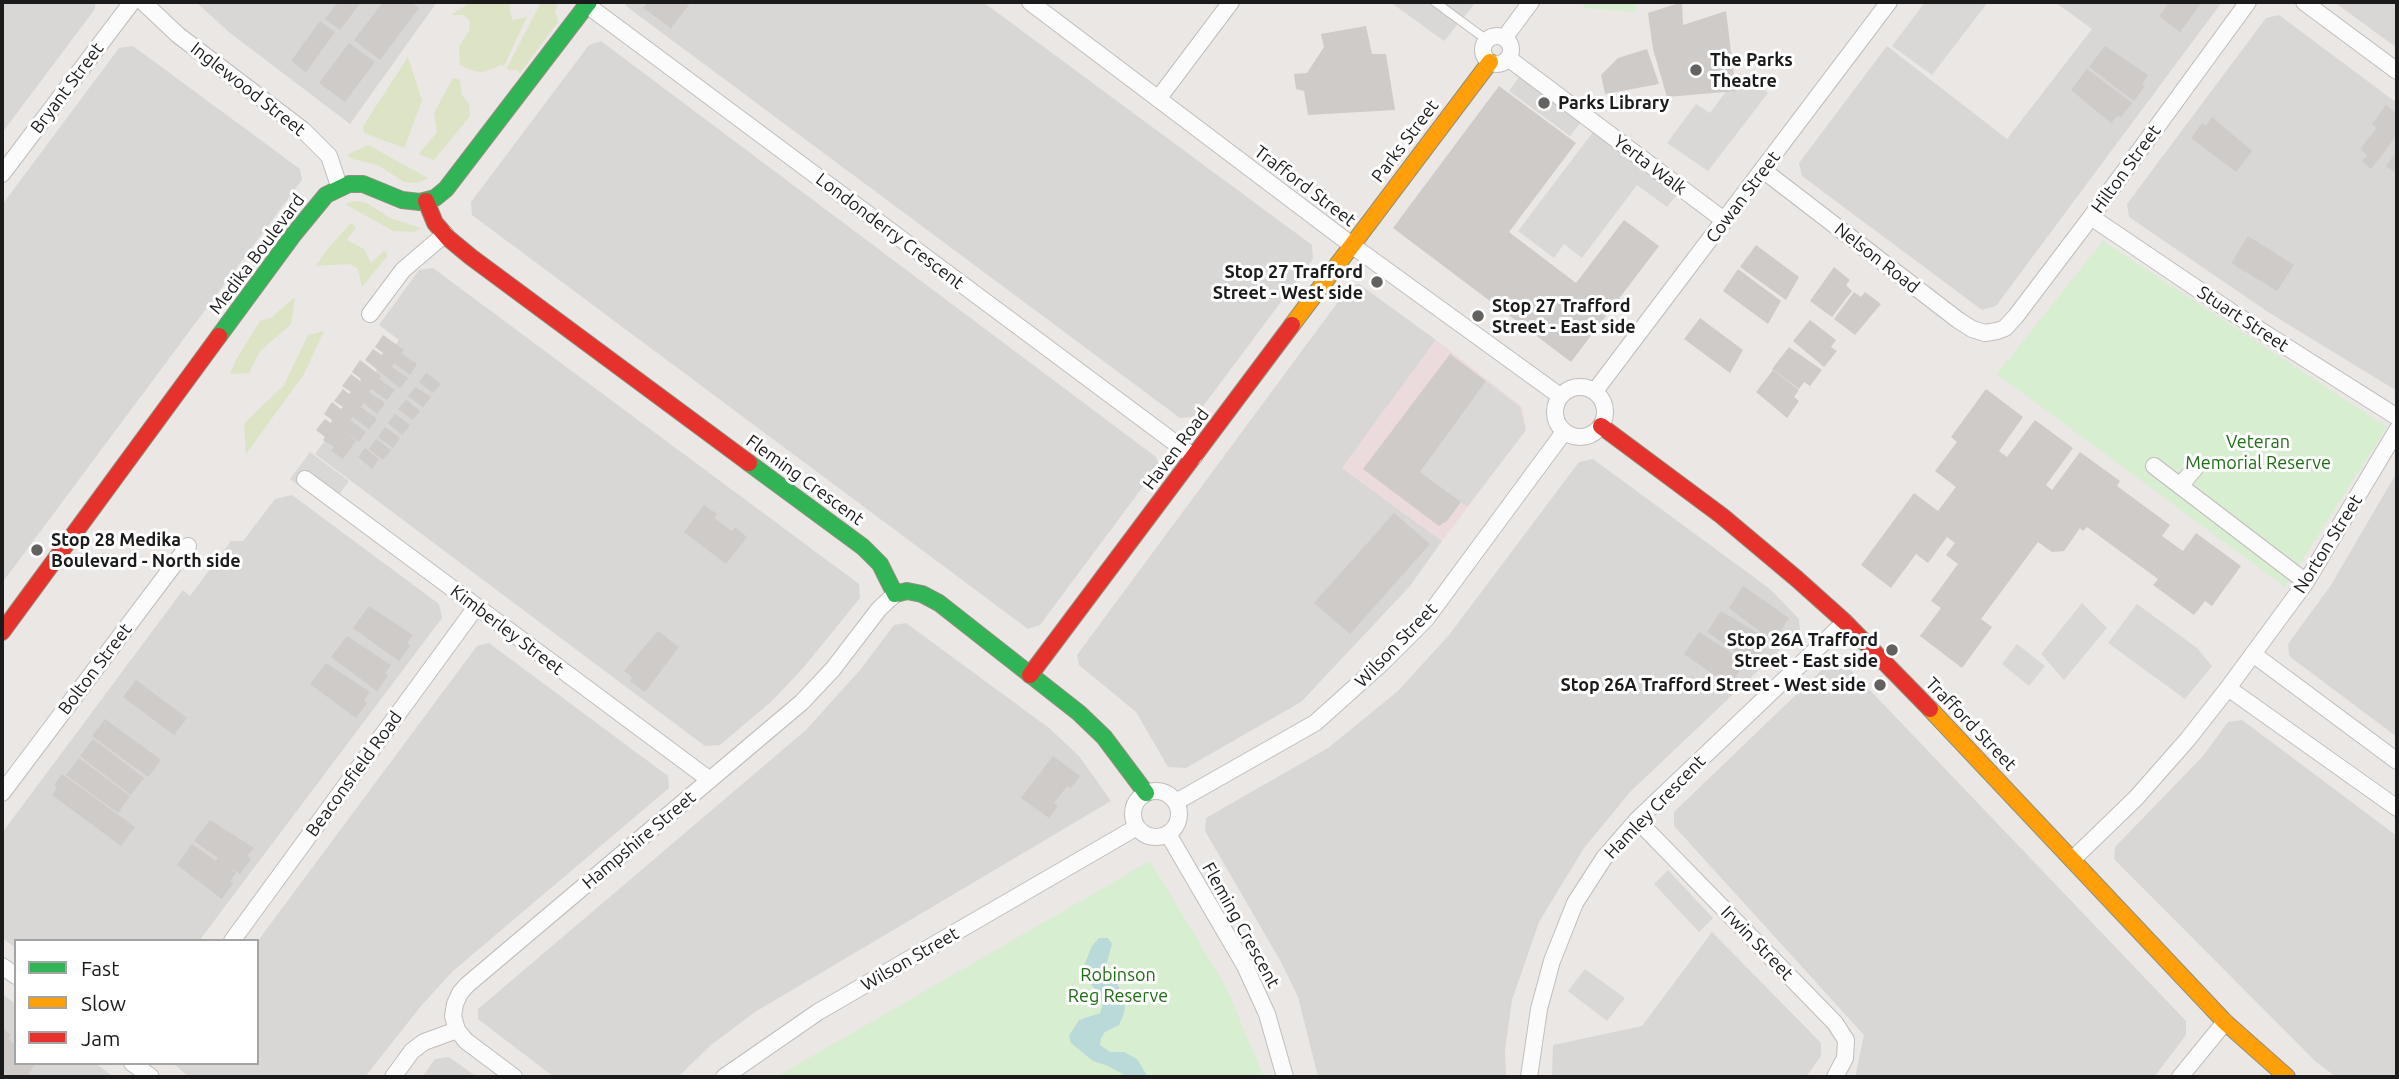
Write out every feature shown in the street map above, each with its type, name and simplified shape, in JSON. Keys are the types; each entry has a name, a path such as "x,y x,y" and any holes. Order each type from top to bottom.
{"street":[{"name":"Bryant Street","path":"2,174 132,2"},
{"name":"Inglewood Street","path":"143,2 178,35 303,130 329,156 340,186"},
{"name":"Trafford Street","path":"1030,2 1353,246 1560,396"},
{"path":"1158,99 1231,2"},
{"path":"1505,37 1531,2"},
{"name":"Cowan Street","path":"1595,391 1889,2"},
{"name":"Hilton Street","path":"1997,331 2005,328 2016,316 2249,2"},
{"path":"2304,2 2397,71"},
{"path":"340,186 363,184 402,200 426,201 446,189 588,3"},
{"name":"Londonderry Crescent","path":"588,3 1194,457"},
{"path":"1499,35 1505,37 1511,48 1508,58 1501,63 1490,62 1483,52 1487,40 1499,35"},
{"name":"Yerta Walk","path":"1508,58 1725,220"},
{"name":"Parks Street","path":"1353,246 1490,62"},
{"name":"Nelson Road","path":"1763,170 1958,320 1985,333 1997,331"},
{"name":"Medika Boulevard","path":"2,632 294,234 326,195 340,186"},
{"name":"Fleming Crescent","path":"426,201 435,223 471,257 863,547 880,564 895,593"},
{"name":"Stuart Street","path":"2091,217 2230,311 2397,417"},
{"path":"370,314 403,270 445,234"},
{"name":"Haven Road","path":"1030,675 1353,246"},
{"path":"1572,387 1588,387 1595,391 1604,404 1601,426 1595,432 1579,438 1564,432 1558,426 1554,411 1560,396 1572,387"},
{"name":"Trafford Street","path":"1601,426 1722,516 1844,622 1897,674 2225,1022 2287,1077"},
{"name":"Norton Street","path":"2073,859 2136,798 2228,688 2306,582 2397,430"},
{"name":"Wilson Street","path":"1176,802 1315,723 1382,663 1426,618 1564,432"},
{"path":"2154,466 2306,582"},
{"path":"2180,486 2196,467"},
{"name":"Kimberley Street","path":"305,479 710,780"},
{"name":"Bolton Street","path":"2,793 188,545"},
{"path":"895,593 907,591 922,594 939,603 1079,713 1104,737 1146,793"},
{"name":"Hampshire Street","path":"457,1030 453,1016 455,1004 467,985 802,702 833,669 879,609 895,593"},
{"name":"Beaconsfield Road","path":"233,939 476,607"},
{"name":"Hamley Crescent","path":"1529,1077 1539,1009 1552,961 1576,903 1604,858 1637,820 1844,622"},
{"path":"2253,654 2397,761"},
{"path":"2228,688 2397,808"},
{"path":"1160,791 1176,802 1179,809 1178,823 1168,834 1148,836 1137,828 1133,812 1140,797 1146,793 1160,791"},
{"name":"Irwin Street","path":"1637,820 1835,1023 1846,1040 1846,1058 1835,1077"},
{"name":"Wilson Street","path":"724,1077 818,1012 1137,828"},
{"name":"Fleming Crescent","path":"1168,834 1245,966 1267,1014 1285,1077"},
{"path":"2180,1077 2225,1022"},
{"path":"393,1077 412,1051 424,1042 457,1030 466,1041 514,1077"}],"lane":[{"path":"1435,2 1487,40"}],"shaded area":[{"path":"2,2 95,2 95,9 2,133"},
{"path":"196,2 437,2 350,124 230,33"},
{"path":"624,2 983,2 1312,245 1313,259 1195,417 1180,418"},
{"path":"1390,2 1476,2 1444,41"},
{"path":"1925,2 1988,2 1932,75 1892,46"},
{"path":"2055,2 2222,2 1996,306 1982,310 1802,176 1799,163 1887,46 2007,139 2092,29"},
{"path":"2334,2 2397,2 2397,48"},
{"path":"2279,15 2397,103 2397,391 2268,312 2129,217 2127,204 2266,18"},
{"path":"601,41 1156,457 1159,465 1040,625 1028,629 472,215 471,202 589,45"},
{"path":"133,46 300,169 302,180 2,583 2,205 119,48"},
{"path":"1740,73 1768,93 1708,171 1667,143 1696,104 1710,113"},
{"path":"1519,77 1581,122 1570,136 1509,91"},
{"path":"1593,132 1677,195 1667,207 1637,185 1582,258 1564,244 1554,258 1518,231"},
{"path":"433,268 859,584 860,598 804,667 772,701 720,745 705,746 315,454 399,340 379,325 419,270"},
{"path":"1359,284 1436,340 1342,468 1442,541 1410,586 1301,702 1186,768 1168,767 1136,712 1079,665 1077,655 1349,287"},
{"path":"1436,340 1522,407 1526,430 1442,541 1342,468"},
{"path":"1486,381 1520,407 1526,430 1467,507 1420,472"},
{"path":"310,452 349,481 329,508 290,479"},
{"path":"1593,459 1770,589 1799,619 1800,631 1631,791 1584,848 1539,922 1512,1000 1505,1050 1506,1077 1318,1077 1298,997 1281,962 1205,831 1206,818 1328,748 1398,691 1449,635 1579,462"},
{"path":"2397,472 2397,737 2289,656 2288,644 2331,585"},
{"path":"292,495 439,604 442,618 201,939 14,939 14,947 2,938 2,833 183,590 190,596 231,541 243,541 275,499"},
{"path":"2082,603 2107,628 2064,680 2041,654"},
{"path":"2137,604 2197,648 2212,666 2185,699 2108,643"},
{"path":"906,623 1049,728 1079,756 1111,801 755,1012 711,1045 678,1077 554,1077 478,1019 478,1009 806,730 860,670 894,625"},
{"path":"489,643 668,776 669,788 453,971 421,1006 365,1077 189,1077 175,1065 259,1065 259,939 477,646"},
{"path":"2017,644 2045,666 2029,686 2002,664"},
{"path":"1829,663 1844,663 2186,1021 2186,1035 2154,1077 1855,1077 1864,1035 1674,826 1674,812"},
{"path":"2242,720 2397,836 2397,1077 2336,1077 2315,1061 2114,859 2115,847 2203,756 2228,722"},
{"path":"1668,870 1713,918 1699,932 1654,884"},
{"path":"1712,932 1821,1043 1821,1056 1806,1077 1552,1077 1553,1045 1642,1026"},
{"path":"1585,969 1625,998 1607,1021 1568,991"},
{"path":"2,994 14,1003 14,1065 98,1065 114,1077 2,1077"},
{"path":"449,1057 477,1077 422,1077 435,1059"}],"green space":[{"path":"471,2 509,2 512,20 527,17 504,66 483,72 460,65 459,46 469,31 470,21 464,15 451,15"},
{"path":"541,2 559,2 555,11 558,22 520,73 517,70 509,70 507,68"},
{"path":"1582,2 1637,2 1636,12 1584,8"},
{"path":"408,57 422,101 404,148 364,133 363,126"},
{"path":"453,78 460,80 462,95 469,104 470,116 434,160 419,154 437,132 434,113"},
{"path":"368,145 428,178 417,183 404,182 378,165 347,155"},
{"path":"355,201 367,203 390,218 421,228 414,232 393,231 345,204"},
{"path":"351,223 356,227 347,240 364,249 371,263 384,251 388,255 362,287 358,269 350,264 316,266"},
{"name":"Veteran Memorial Reserve","path":"2103,241 2387,427 2285,587 1997,374"},
{"path":"295,297 291,324 260,351 249,373 230,374 260,321 271,318"},
{"path":"324,331 304,374 246,454 244,424 284,385 308,335"},
{"name":"Robinson Reg Reserve","path":"1150,861 1225,985 1264,1077 776,1077"}],"water":[{"path":"1099,938 1108,938 1112,944 1107,962 1108,970 1126,998 1119,1025 1105,1032 1100,1045 1110,1052 1124,1052 1137,1059 1148,1077 1128,1077 1093,1061 1071,1043 1069,1036 1079,1020 1100,1013 1103,1004 1095,989 1081,973 1092,946"}],"building":[{"path":"338,2 361,2 340,30 325,19"},
{"path":"383,2 411,2 419,8 380,60 354,40"},
{"path":"648,2 691,2 671,28 643,8"},
{"name":"The Parks Theatre","path":"1682,2 1683,25 1726,11 1736,91 1667,97 1653,49 1648,13"},
{"path":"2161,2 2202,2 2180,32 2159,16 2167,6"},
{"path":"320,21 335,32 306,72 291,61"},
{"path":"1366,26 1372,54 1386,54 1395,110 1308,115 1304,91 1296,89 1294,74 1307,73 1324,47 1321,34"},
{"path":"349,43 375,62 345,102 319,83"},
{"path":"2105,46 2148,75 2142,84 2145,86 2134,101 2089,67"},
{"path":"1647,49 1659,84 1605,94 1601,75 1618,58"},
{"path":"2087,69 2132,103 2121,117 2118,115 2111,123 2071,90"},
{"path":"1499,86 1576,143 1509,232 1576,283 1624,220 1659,246 1571,362 1393,228"},
{"path":"2386,105 2397,114 2397,135 2371,169 2362,161 2367,155 2360,149 2377,128 2372,124"},
{"path":"2212,117 2252,151 2236,172 2191,138 2202,123 2206,126"},
{"path":"2397,151 2397,174 2386,166"},
{"path":"2248,236 2294,265 2277,291 2231,263"},
{"path":"1756,245 1799,277 1786,300 1740,267"},
{"path":"1834,267 1850,280 1846,285 1852,291 1832,317 1810,301"},
{"path":"1738,269 1781,301 1768,324 1723,291"},
{"path":"1854,292 1861,297 1865,292 1881,304 1855,335 1834,319"},
{"path":"1700,318 1743,350 1730,373 1684,339"},
{"path":"1810,320 1836,340 1831,347 1837,351 1824,367 1793,341"},
{"path":"383,335 404,350 401,353 417,364 410,375 394,363 392,367 408,378 400,388 365,360 373,349 382,355 375,347"},
{"path":"1789,347 1822,370 1810,386 1804,382 1799,389 1772,369"},
{"path":"1450,354 1486,381 1420,472 1461,502 1447,521 1439,526 1363,469"},
{"path":"360,360 395,390 387,400 371,389 369,392 385,403 377,414 364,403 361,407 377,419 369,429 353,417 350,420 366,432 359,442 341,429 356,441 343,459 331,451 334,447 323,440 325,437 316,430 325,419 331,423 332,420 324,414 332,402 341,409 343,407 334,401 343,389 349,394 351,392 342,386 351,374 360,381 352,372"},
{"path":"1773,370 1799,390 1794,397 1799,401 1787,418 1756,392"},
{"path":"426,373 441,384 433,393 419,382"},
{"path":"416,387 431,397 423,407 408,396"},
{"path":"1986,389 2023,417 1999,451 2007,457 2035,420 2073,448 2046,485 2052,490 2080,452 2120,481 2117,486 2170,525 2162,536 2183,551 2196,533 2241,566 2212,606 2205,601 2194,615 2153,585 2158,579 2087,527 2083,531 2080,528 2064,551 2052,552 2038,542 1981,619 1992,627 1962,668 1920,636 1941,608 1931,601 1958,564 1946,555 1955,543 1947,537 1928,563 1916,554 1891,588 1861,565 1914,493 1938,511 1956,487 1935,471 1957,442 1951,437"},
{"path":"406,400 420,411 413,420 398,409"},
{"path":"395,414 410,425 402,435 388,423"},
{"path":"385,427 400,438 393,448 378,437"},
{"path":"376,439 391,450 383,460 369,449"},
{"path":"365,448 379,459 372,469 358,457"},
{"path":"704,505 717,514 714,518 732,531 735,527 747,537 726,564 684,532"},
{"path":"1394,513 1430,544 1350,634 1314,603"},
{"path":"1743,586 1789,618 1779,633 1776,631 1770,639 1729,608"},
{"path":"369,606 413,635 407,643 410,646 399,661 353,628"},
{"path":"1721,611 1766,638 1760,647 1763,649 1753,664 1707,632"},
{"path":"658,631 679,647 645,692 630,681 632,677 624,671"},
{"path":"1699,632 1743,660 1730,686 1684,654"},
{"path":"347,636 391,665 385,673 388,676 377,691 331,657"},
{"path":"326,663 370,692 364,700 367,703 356,718 310,684"},
{"path":"136,680 187,718 174,735 123,697"},
{"path":"105,719 161,760 148,777 92,736"},
{"path":"93,739 144,778 131,795 80,756"},
{"path":"1053,756 1080,776 1071,788 1067,786 1054,803 1058,806 1049,818 1021,798"},
{"path":"79,758 130,796 118,813 66,775"},
{"path":"62,774 135,827 121,846 52,795 57,788 54,785"},
{"path":"210,820 254,848 247,856 251,859 240,874 229,867 236,873 222,899 177,865 192,844 216,861 218,858 194,841"},
{"path":"2,1028 11,1035 8,1039 14,1044 14,1065 35,1065 26,1077 10,1077 2,1071"}],"traffic: fast":[{"path":"219,336 326,195 349,184 363,184 402,200 420,202 435,198 446,189 589,2"},
{"path":"749,463 863,547 880,564 895,594 907,591 922,594 939,603 1079,713 1104,737 1146,793"}],"traffic: slow":[{"path":"1292,325 1490,62"},
{"path":"1930,709 2225,1022 2287,1077"}],"traffic: jam":[{"path":"426,201 435,223 471,257 749,463"},
{"path":"1030,675 1292,325"},
{"path":"2,632 219,336"},
{"path":"1601,426 1722,516 1797,579 1845,622 1930,709"}],"place":[{"name":"The Parks Theatre","path":"1696,70"},
{"name":"Parks Library","path":"1544,103"},
{"name":"Stop 27 Trafford Street - West side","path":"1377,282"},
{"name":"Stop 27 Trafford Street - East side","path":"1478,316"},
{"name":"Stop 28 Medika Boulevard - North side","path":"37,550"},
{"name":"Stop 26A Trafford Street - East side","path":"1892,650"},
{"name":"Stop 26A Trafford Street - West side","path":"1880,685"}]}
